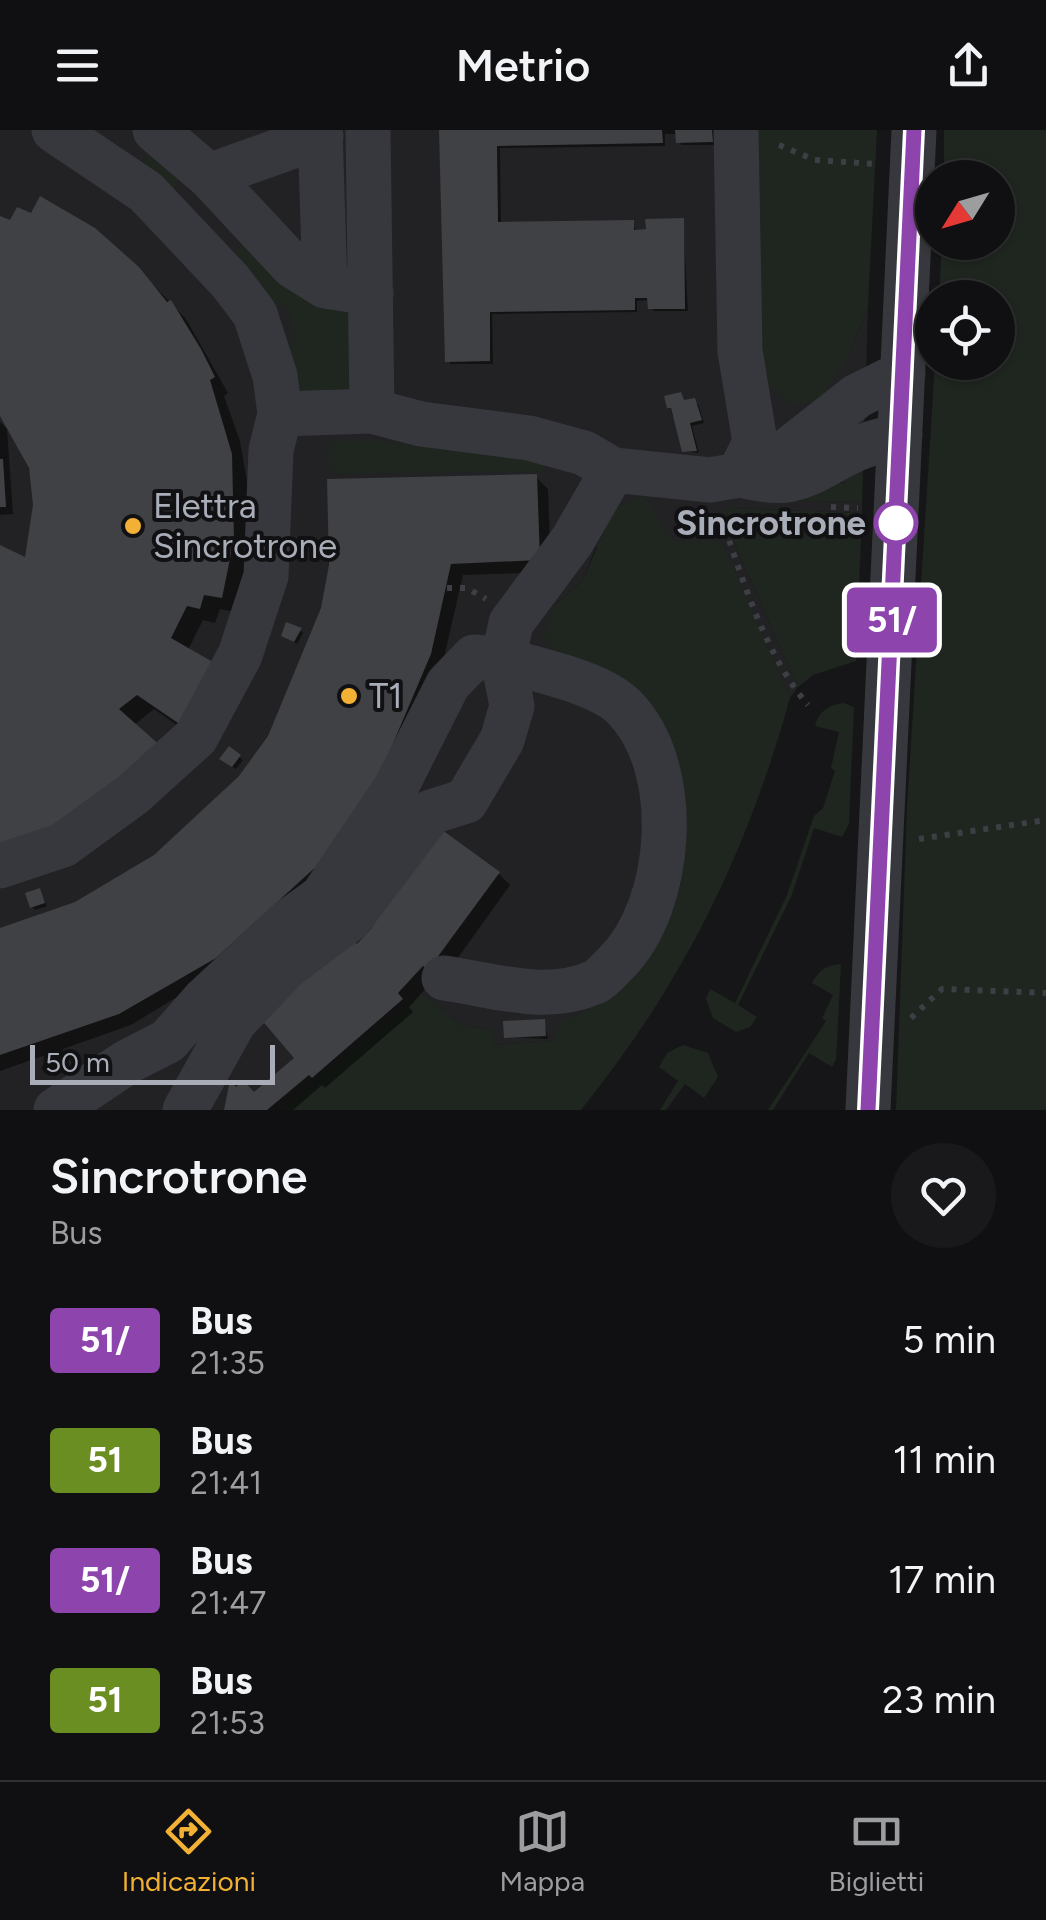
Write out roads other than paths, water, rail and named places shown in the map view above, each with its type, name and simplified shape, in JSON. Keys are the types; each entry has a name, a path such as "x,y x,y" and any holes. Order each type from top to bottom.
{"street":[{"path":"0,866 62,846 134,794 196,736 240,656 266,576 272,450 280,414 275,376 255,314 230,281 146,192 54,130"},
{"path":"155,130 210,176 293,266 325,286 372,293"},
{"path":"368,130 372,412"},
{"path":"725,477 755,442 740,351 736,130"},
{"path":"210,176 320,133 325,286"},
{"path":"868,1110 913,145"},
{"path":"725,477 787,451 857,396 903,374"},
{"path":"280,414 372,412 421,424 529,438 584,453 612,470 773,484 802,479 857,448 900,436"},
{"path":"186,1110 234,1022 336,908 431,812 466,801 502,740 512,706 503,660 511,623 572,541 612,470"},
{"path":"56,1110 127,1062 168,1041 274,934 336,908 448,684 474,657 503,660 578,683 624,706 648,746 663,798 662,876 634,944 598,981 557,992 526,994 444,978"}],"place":[{"name":"Sincrotrone","path":"896,523"},
{"name":"Elettra Sincrotrone","path":"133,526"},
{"name":"T1","path":"349,696"}]}
